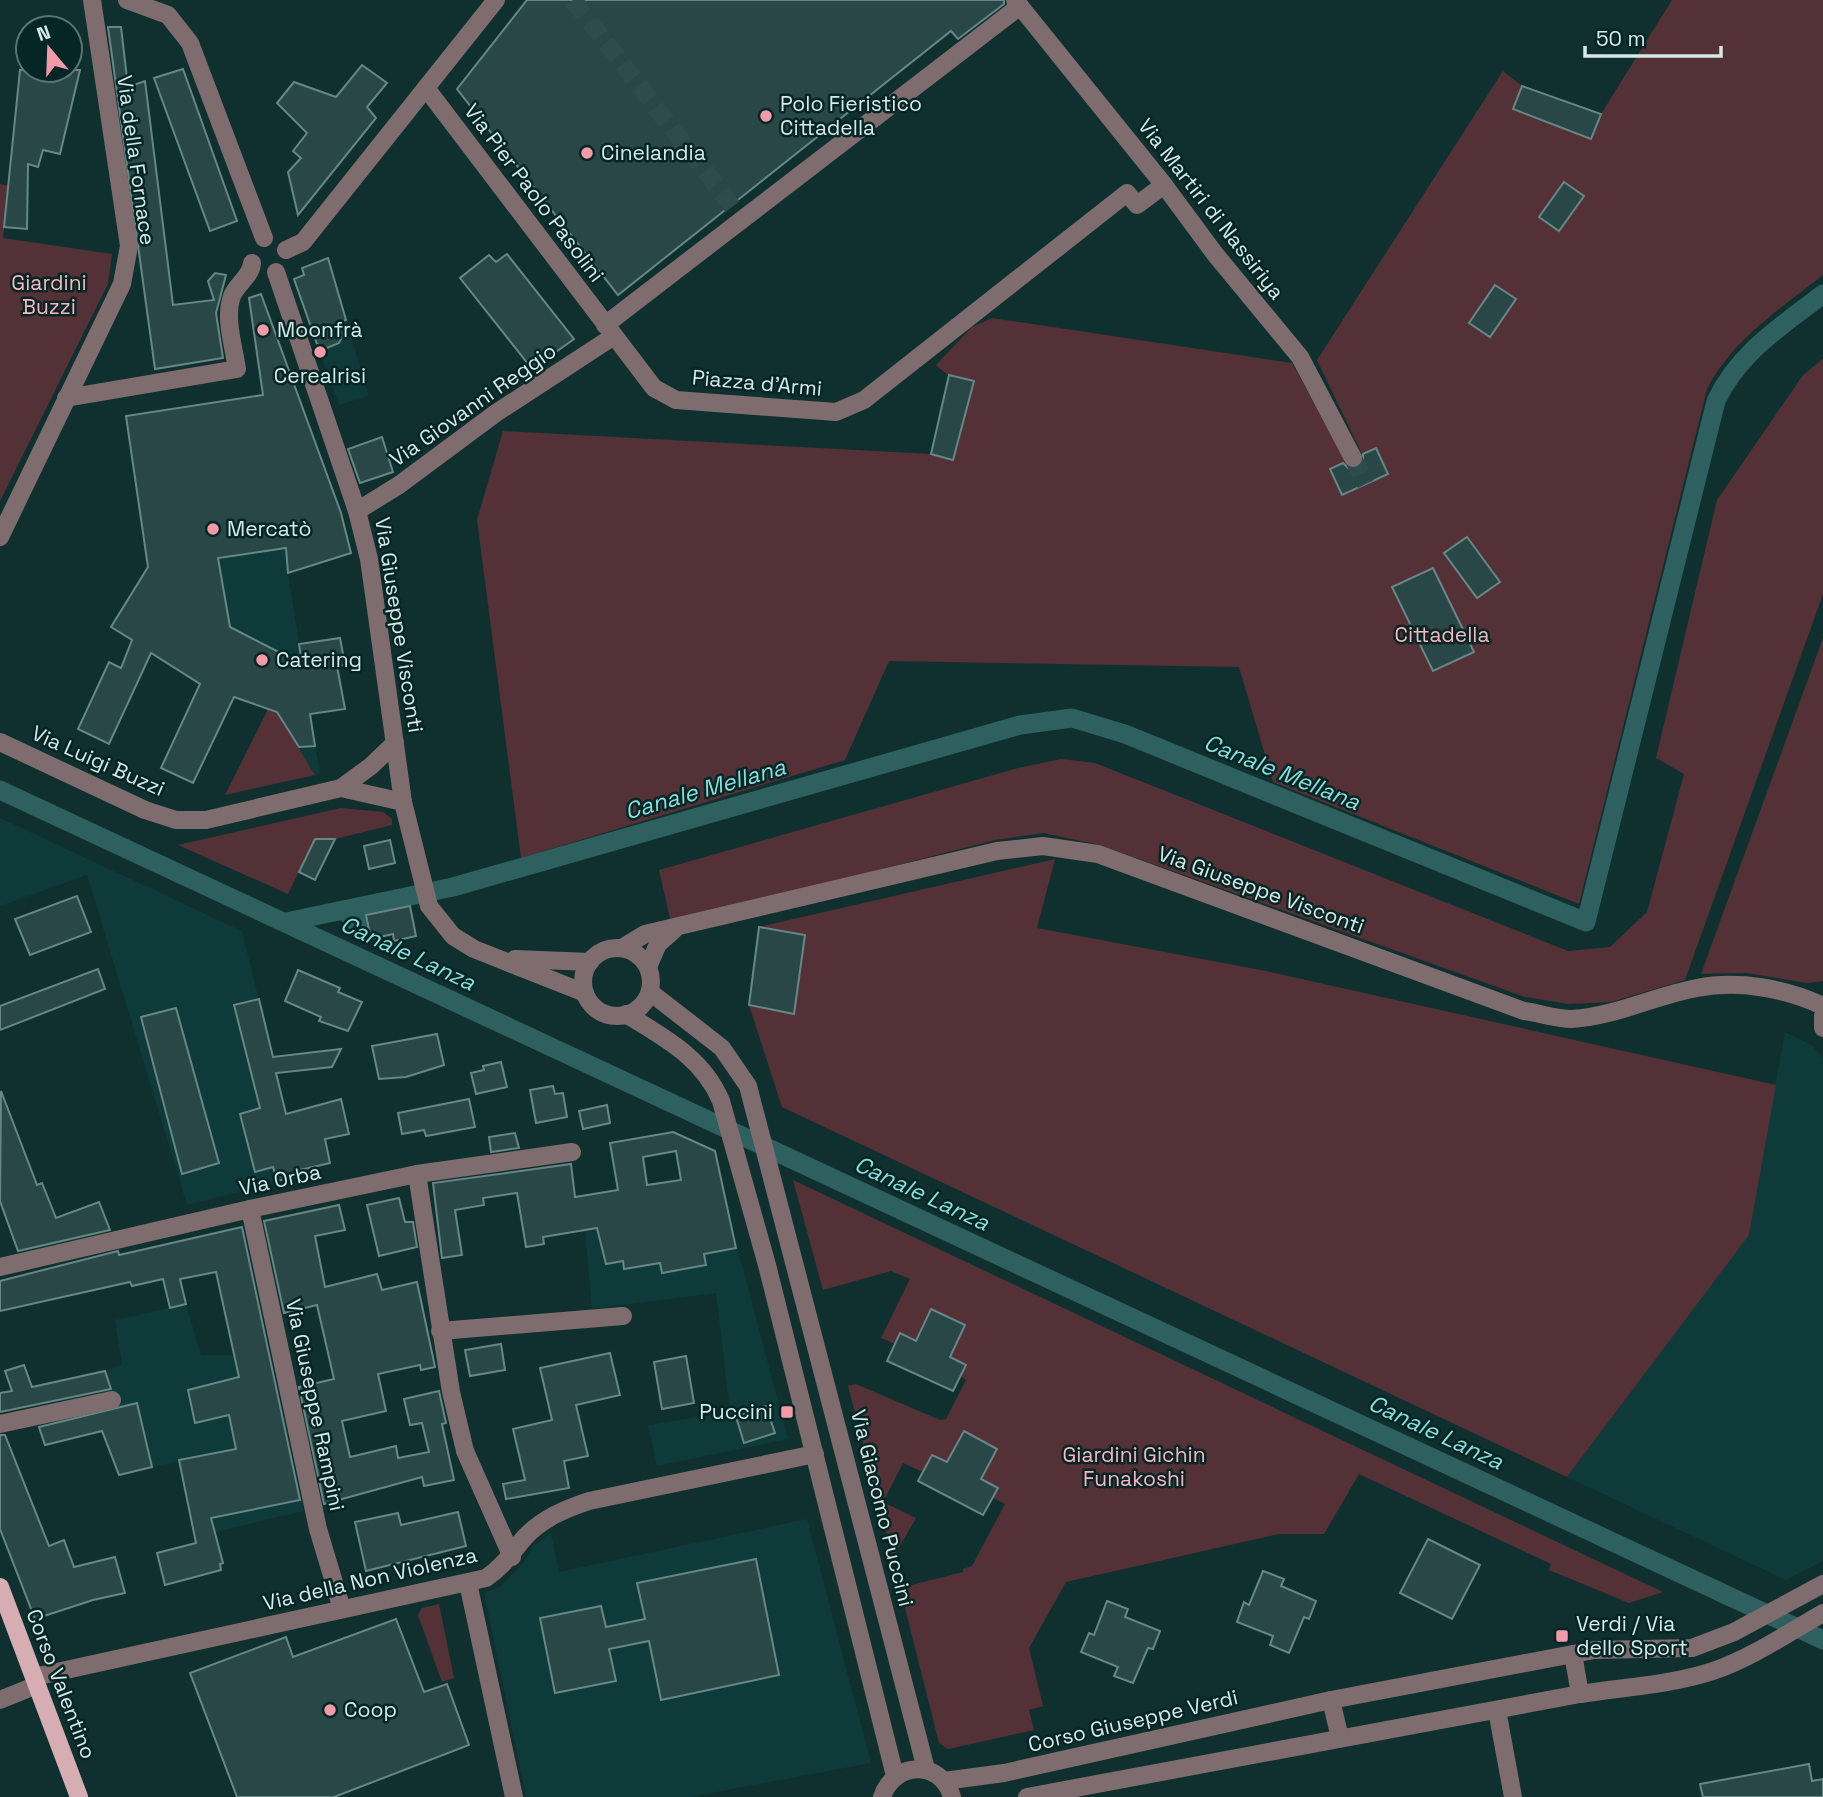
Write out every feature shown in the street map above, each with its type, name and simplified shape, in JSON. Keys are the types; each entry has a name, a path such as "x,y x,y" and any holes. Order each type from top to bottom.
{"main road":[{"name":"Corso Valentino","path":"0,1587 79,1797"}],"street":[{"name":"Via della Fornace","path":"0,537 122,285 129,246 92,0"},
{"path":"127,0 164,6 190,43 264,238"},
{"path":"286,250 303,242 496,0"},
{"path":"610,331 1018,3"},
{"name":"Via Martiri di Nassiriya","path":"1018,3 1164,185 1215,254 1300,357 1353,458"},
{"name":"Via Pier Paolo Pasolini","path":"426,88 610,331"},
{"name":"Piazza d'Armi","path":"610,331 654,388 676,400 836,412 864,400 1127,193 1136,205 1164,185"},
{"path":"66,398 237,369 229,315 233,294 251,271 254,245 264,238 280,241 286,250 284,266 276,272 260,271 252,263"},
{"name":"Via Giuseppe Visconti","path":"276,272 357,511 369,559 403,802 429,906 453,936 498,958 585,993"},
{"name":"Via Giovanni Reggio","path":"357,511 398,485 610,331"},
{"name":"Via Luigi Buzzi","path":"0,741 145,810 176,820 206,820 341,788 372,766 395,743"},
{"name":"Via Luigi Buzzi","path":"341,788 403,802"},
{"name":"Via Giuseppe Visconti","path":"622,948 645,934 997,851 1043,846 1098,854 1535,1013 1569,1019 1614,1014 1695,988 1720,984 1751,985 1807,999 1823,1006"},
{"path":"648,967 642,958 622,948 607,949 590,962 585,971 585,993 597,1009 615,1016 636,1010 650,992 648,967 658,944 677,928"},
{"name":"Via Giuseppe Visconti","path":"498,958 554,963 590,962"},
{"name":"Via Giacomo Puccini","path":"650,992 722,1048 748,1086 795,1258 926,1769"},
{"path":"626,1014 688,1055 709,1076 721,1101 767,1265 895,1776"},
{"path":"1823,1016 1823,1028"},
{"name":"Via Orba","path":"0,1268 250,1209 417,1174 572,1152"},
{"path":"417,1174 451,1392 466,1451 512,1557"},
{"name":"Via Giuseppe Rampini","path":"250,1209 314,1511 342,1609"},
{"path":"767,1265 795,1258"},
{"path":"440,1331 623,1316"},
{"path":"0,1424 112,1400"},
{"name":"Via della Non Violenza","path":"0,1700 35,1681 486,1578 512,1557 526,1537 556,1512 589,1501 815,1454"},
{"path":"468,1583 514,1797"},
{"name":"Corso Giuseppe Verdi","path":"948,1789 1004,1773 1331,1700 1573,1654 1610,1648 1692,1648 1712,1643 1741,1629 1823,1584"},
{"path":"1027,1797 1580,1694 1681,1680 1716,1670 1822,1614"},
{"path":"1573,1654 1580,1694"},
{"path":"1331,1700 1340,1738"},
{"path":"1497,1710 1513,1797"},
{"path":"880,1797 895,1776 915,1768 926,1769 948,1789"}],"shaded area":[{"path":"346,320 369,396 339,405 313,332"},
{"path":"286,548 320,774 315,775 277,712 202,686 111,627 143,577 218,558"},
{"path":"0,818 242,931 302,1176 187,1205 87,875 0,906"},
{"path":"1785,1032 1813,1046 1823,1059 1823,1561 1786,1580 1567,1477 1748,1235"},
{"path":"718,1174 788,1439 657,1466 648,1425 730,1412 716,1293 592,1309 582,1196"},
{"path":"186,1304 201,1355 234,1355 268,1348 304,1511 194,1537 179,1461 119,1475 110,1453 128,1446 105,1371 122,1365 115,1320"},
{"path":"807,1519 871,1763 690,1797 526,1797 484,1593 500,1587 524,1562 533,1546 551,1532 559,1572"}],"green space":[{"name":"Cittadella","path":"1672,0 1823,0 1823,275 1744,340 1730,355 1707,389 1579,904 1273,782 1239,667 889,661 845,760 521,858 477,520 503,431 931,454 949,376 936,365 972,327 992,318 1292,363 1346,462 1362,454 1317,360 1503,71 1522,86 1601,114"},
{"name":"Giardini Buzzi","path":"0,184 9,186 3,238 112,254 108,284 0,501"},
{"path":"1823,359 1823,594 1685,980 1611,1002 1569,1004 1525,997 1100,845 1043,833 995,840 671,923 659,870 1018,768 1061,759 1095,763 1568,951 1610,947 1647,912 1684,774 1656,758 1717,500 1803,375"},
{"path":"1823,638 1823,981 1807,983 1747,973 1701,974"},
{"path":"268,709 277,712 315,775 225,795"},
{"path":"341,808 383,812 392,819 392,825 335,839 315,839 288,894 178,845"},
{"path":"1055,859 1037,928 1266,971 1776,1085 1749,1235 1567,1477 782,1107 749,1005 759,927"},
{"name":"Giardini Gichin Funakoshi","path":"793,1180 1663,1592 1629,1603 1549,1570 1551,1564 1359,1474 1324,1534 1279,1534 1066,1582 1029,1648 1043,1706 1029,1710 1034,1730 948,1749 939,1743 900,1588 963,1572 963,1569 972,1566 1005,1504 993,1498 997,1488 932,1455 923,1472 903,1463 883,1502 916,1518 893,1558 848,1386 856,1384 940,1420 946,1419 966,1380 916,1341 900,1333 895,1344 881,1338 910,1279 891,1271 823,1290"},
{"path":"439,1604 454,1678 442,1682 418,1615 422,1608"}],"building":[{"path":"527,0 1004,0 1004,4 958,39 951,31 618,295 457,89"},
{"path":"108,27 121,27 128,87 145,81 173,305 214,300 208,281 215,273 226,275 216,313 223,358 155,369"},
{"path":"362,65 387,83 367,107 376,118 298,215 288,172 301,158 293,151 307,133 277,103 294,82 336,97"},
{"path":"183,69 237,221 210,231 154,78"},
{"path":"19,84 77,84 60,154 43,150 38,167 28,164 27,229 4,227"},
{"path":"1522,86 1601,114 1591,139 1513,109"},
{"path":"1564,182 1584,196 1559,231 1539,217"},
{"path":"507,254 574,339 532,369 460,278 489,255 496,262"},
{"path":"328,258 346,320 338,323 343,335 339,343 327,348 317,344 294,279 304,275 302,268"},
{"path":"1495,285 1516,299 1490,337 1469,323"},
{"path":"261,294 341,513 351,553 288,573 286,548 218,558 230,627 302,664 299,644 340,638 345,665 337,666 345,709 310,714 315,746 299,747 277,712 234,697 193,783 161,768 200,684 151,653 109,744 78,729 109,662 121,668 132,640 111,627 148,567 126,416 263,395 249,298"},
{"path":"949,375 974,381 953,460 931,454"},
{"path":"382,437 393,472 360,483 348,449"},
{"path":"1376,448 1388,474 1342,495 1330,469 1343,463 1348,468 1358,468 1363,463 1363,454"},
{"path":"1467,537 1500,582 1477,598 1444,553"},
{"path":"1433,568 1474,652 1433,671 1392,587"},
{"path":"315,839 335,839 315,880 299,872"},
{"path":"390,840 395,863 369,869 364,846"},
{"path":"77,896 91,932 30,955 15,919"},
{"path":"410,906 416,936 394,941 393,934 371,939 366,915"},
{"path":"759,927 805,935 794,1014 749,1005"},
{"path":"98,969 105,989 0,1030 0,1006"},
{"path":"298,970 340,988 338,992 362,1002 348,1031 319,1021 321,1017 285,1001"},
{"path":"259,999 273,1057 341,1049 332,1067 276,1073 286,1114 341,1099 349,1134 325,1139 330,1163 300,1170 301,1175 277,1181 273,1167 255,1172 240,1114 260,1108 234,1005"},
{"path":"176,1008 219,1163 182,1174 141,1017"},
{"path":"437,1034 444,1065 406,1077 379,1079 372,1046"},
{"path":"501,1062 507,1087 476,1094 471,1073 484,1070 483,1066"},
{"path":"553,1086 555,1094 563,1093 567,1117 536,1123 530,1090"},
{"path":"1,1091 37,1185 42,1183 56,1218 99,1202 110,1230 18,1251 0,1201"},
{"path":"469,1099 475,1127 426,1136 424,1130 402,1134 398,1113"},
{"path":"607,1105 610,1123 583,1129 579,1111"},
{"path":"673,1132 715,1151 736,1248 704,1254 706,1265 662,1273 660,1263 624,1269 623,1261 606,1264 597,1228 543,1237 544,1244 526,1247 517,1193 483,1198 484,1205 455,1210 462,1255 442,1258 433,1183 571,1164 575,1197 618,1190 610,1143","holes":["676,1151 681,1180 647,1185 643,1157"]},
{"path":"515,1133 519,1148 491,1152 489,1137"},
{"path":"399,1198 405,1222 413,1222 417,1247 379,1256 367,1205"},
{"path":"339,1205 345,1230 315,1236 325,1287 377,1274 382,1290 417,1282 435,1367 421,1370 420,1365 378,1374 386,1411 342,1421 350,1457 396,1446 398,1458 429,1452 422,1423 410,1425 404,1399 439,1391 446,1423 442,1424 454,1480 424,1486 422,1477 324,1504 299,1387 334,1379 317,1305 284,1313 264,1221"},
{"path":"242,1227 300,1500 211,1518 223,1563 220,1564 221,1570 165,1585 157,1553 196,1543 179,1460 236,1449 229,1415 195,1423 188,1390 239,1377 216,1272 180,1279 186,1304 170,1308 163,1279 132,1286 130,1282 0,1311 0,1281 118,1251 119,1255"},
{"path":"931,1309 965,1325 950,1357 966,1365 953,1391 887,1361 900,1333 916,1341"},
{"path":"501,1344 505,1370 470,1376 465,1350"},
{"path":"610,1353 620,1395 576,1405 588,1456 564,1461 569,1488 506,1499 503,1484 525,1480 513,1429 552,1420 540,1368"},
{"path":"686,1356 694,1403 662,1409 654,1362"},
{"path":"24,1365 32,1387 105,1371 111,1389 0,1412 0,1393 12,1391 5,1371"},
{"path":"137,1403 152,1467 119,1475 102,1431 45,1445 39,1427"},
{"path":"766,1406 775,1433 744,1443 736,1417"},
{"path":"964,1431 997,1449 981,1479 998,1488 983,1515 918,1481 932,1455 947,1462"},
{"path":"0,1435 5,1435 49,1546 64,1540 74,1567 115,1557 125,1593 93,1600 35,1619 0,1529"},
{"path":"458,1512 466,1546 366,1571 355,1522 398,1513 401,1525"},
{"path":"1428,1539 1480,1565 1452,1619 1400,1593"},
{"path":"756,1559 779,1675 661,1700 649,1641 609,1649 616,1681 555,1693 540,1618 601,1606 606,1627 645,1619 637,1583"},
{"path":"1263,1571 1284,1579 1281,1586 1316,1601 1309,1619 1304,1617 1289,1653 1270,1645 1273,1636 1237,1622 1244,1602 1249,1605"},
{"path":"1107,1601 1128,1609 1125,1617 1160,1631 1153,1649 1148,1648 1133,1683 1114,1676 1118,1667 1081,1652 1089,1633 1094,1635"},
{"name":"Coop","path":"396,1619 424,1692 447,1684 469,1745 334,1797 237,1797 190,1673 286,1637 293,1657"},
{"path":"1809,1764 1812,1781 1823,1779 1823,1797 1703,1797 1700,1784"}],"waterway":[{"name":"Canale Mellana","path":"286,922 453,887 1020,725 1072,718 1125,734 1586,922 1716,401 1749,354 1823,294"},
{"name":"Canale Lanza","path":"0,790 1823,1640"},
{"path":"344,910 357,923 368,925"}],"tunnel":[{"path":"573,0 742,219"},
{"path":"1353,458 1366,484"}],"place":[{"name":"Polo Fieristico Cittadella","path":"766,116"},
{"name":"Cinelandia","path":"587,153"},
{"name":"Moonfrà","path":"263,330"},
{"name":"Cerealrisi","path":"320,352"},
{"name":"Mercatò","path":"213,529"},
{"name":"Catering","path":"262,660"},
{"name":"Puccini","path":"787,1412"},
{"name":"Verdi / Via dello Sport","path":"1562,1636"},
{"name":"Coop","path":"330,1710"}]}
